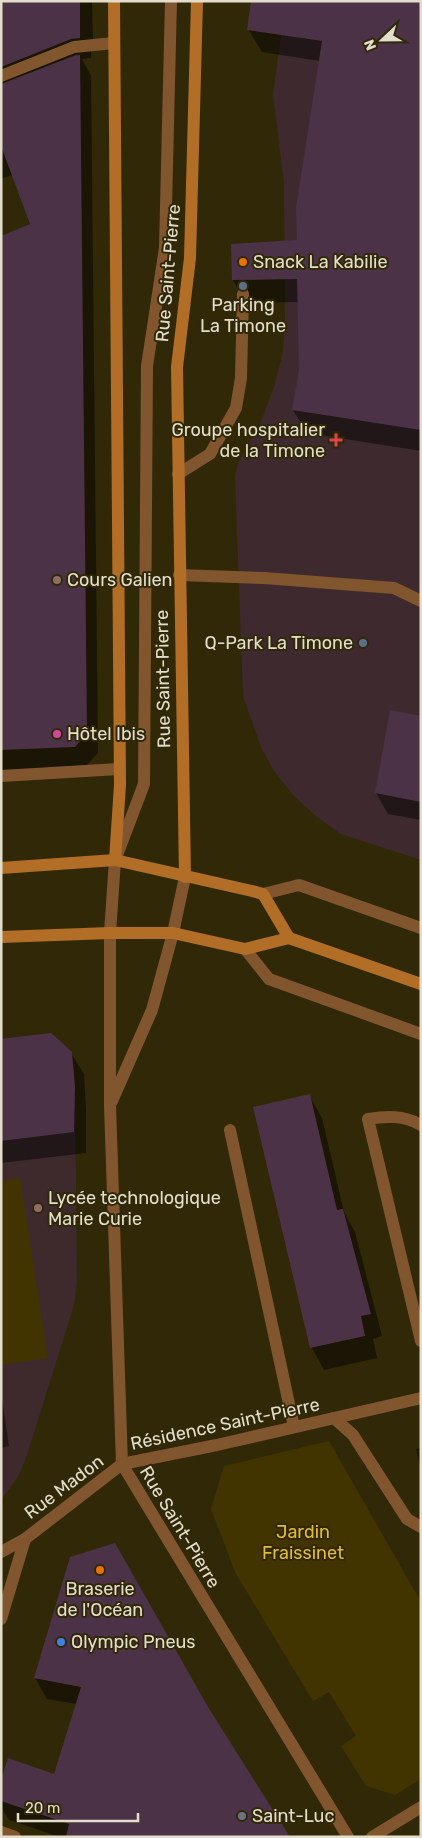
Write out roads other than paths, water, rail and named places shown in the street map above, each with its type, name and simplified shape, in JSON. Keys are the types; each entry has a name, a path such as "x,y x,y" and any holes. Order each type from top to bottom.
{"main road":[{"name":"Rue Saint-Pierre","path":"114,1 120,785 115,860"},
{"name":"Rue Saint-Pierre","path":"185,877 177,367 190,258 197,1"},
{"path":"1,868 115,860 263,894 289,938"},
{"path":"1,937 173,933 245,949 289,938 421,984"}],"street":[{"path":"115,860 144,784 147,366 165,248 171,1"},
{"path":"1,76 74,47 114,43"},
{"path":"178,474 210,454 236,408 241,378 243,294"},
{"path":"179,575 264,578 394,588 421,601"},
{"path":"1,776 119,769"},
{"name":"Rue Saint-Pierre","path":"115,860 110,933 110,1105 122,1464 348,1837"},
{"name":"Rue Saint-Pierre","path":"110,1105 152,1010 173,933 185,877"},
{"path":"263,894 299,885 421,928"},
{"path":"245,949 269,979 421,1034"},
{"path":"421,1126 413,1121 388,1116 368,1119 421,1341"},
{"path":"230,1130 294,1427"},
{"name":"Résidence Saint-Pierre","path":"122,1464 421,1398"},
{"name":"Résidence Saint-Pierre","path":"334,1418 353,1435 407,1519 421,1527"},
{"name":"Rue Madon","path":"1,1552 25,1538 122,1464"},
{"path":"1,1619 25,1538"},
{"path":"372,1837 421,1807"},
{"path":"1,1832 15,1837"}],"place":[{"name":"Snack La Kabilie","path":"243,262"},
{"name":"Parking La Timone","path":"243,286"},
{"name":"Groupe hospitalier de la Timone","path":"336,440"},
{"name":"Cours Galien","path":"57,580"},
{"name":"Q-Park La Timone","path":"363,643"},
{"name":"Hôtel Ibis","path":"57,734"},
{"name":"Lycée technologique Marie Curie","path":"38,1208"},
{"name":"Braserie de l'Océan","path":"100,1570"},
{"name":"Olympic Pneus","path":"61,1642"},
{"name":"Saint-Luc","path":"242,1816"}],"park label":[{"name":"Jardin Fraissinet","path":"303,1542"}]}
